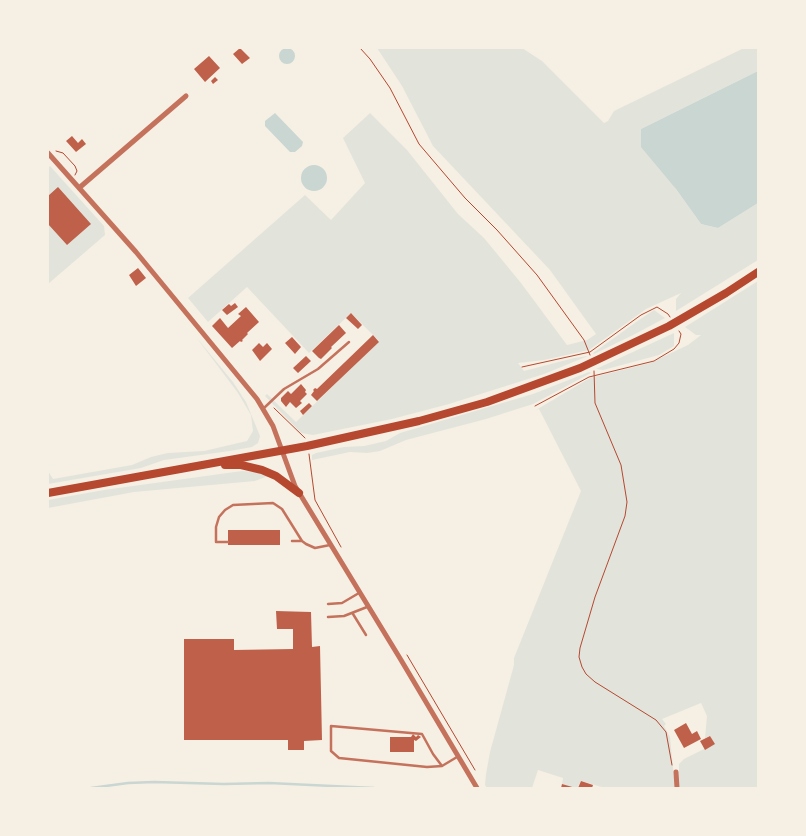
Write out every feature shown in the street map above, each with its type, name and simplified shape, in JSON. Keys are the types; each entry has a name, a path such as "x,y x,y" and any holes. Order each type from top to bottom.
{"main road":[{"path":"48,493 282,451 382,430 520,391 591,363 669,326 758,272"},
{"path":"210,464 240,465 262,470 276,476 299,493"}],"street":[{"path":"79,188 186,96"},
{"path":"48,153 188,313 257,399 273,426 299,493 477,788"},
{"path":"676,772 677,788"}],"lane":[{"path":"263,409 284,389 318,369 349,342"},
{"path":"228,542 216,542 216,527 219,517 225,510 233,505 273,503 282,508 302,541"},
{"path":"292,541 302,541 315,548 330,545"},
{"path":"328,604 342,603 359,593"},
{"path":"328,616 336,617 353,614 368,607"},
{"path":"353,614 366,635"},
{"path":"442,766 422,734 331,726 331,751 339,758 427,767 442,766 459,756"}],"path":[{"path":"360,48 370,58 390,88 419,144 465,198 497,230 537,275 584,340 590,352 595,374 595,403 620,465 627,502 625,516 595,597 579,657 586,674 595,682 656,720 666,732 674,778 676,779"}],"shaded area":[{"path":"284,48 290,48 295,53 293,62 284,64 279,59 279,53"},
{"path":"377,48 522,48 542,61 604,123 608,121 614,111 744,48 758,48 758,71 641,129 676,189 701,224 718,228 758,203 758,260 676,311 676,299 681,293 646,309 589,350 544,360 518,363 524,371 588,356 544,374 449,404 392,419 313,435 301,433 265,396 267,394 296,422 379,341 351,313 309,353 247,287 208,322 188,298 305,195 331,220 365,183 343,138 370,113 407,150 458,214 484,238 521,283 567,345 587,340 596,334 550,270 433,146 402,86"},
{"path":"758,71 758,203 718,228 701,224 676,189 641,147 641,129"},
{"path":"275,113 303,142 302,146 295,152 290,152 265,126 265,121"},
{"path":"314,165 323,169 327,178 323,187 314,191 305,187 301,178 305,169"},
{"path":"50,166 104,226 105,235 48,284 48,168"},
{"path":"758,281 758,788 679,788 679,764 684,759 714,744 710,736 705,738 707,716 701,703 662,719 666,724 664,726 670,737 675,788 605,788 581,781 577,788 562,784 563,778 538,770 532,788 487,788 485,785 490,752 514,665 514,658 581,491 539,409 536,410 590,378 650,363 688,345 701,335 696,335 685,327"},
{"path":"654,310 665,318 593,353 639,320"},
{"path":"674,333 674,346 659,355 603,370 596,369"},
{"path":"196,337 233,382 246,402 260,436 258,443 252,447 164,460 141,468 48,484 48,471 53,479 132,465 151,457 168,453 204,451 247,441 253,431 251,415 238,393"},
{"path":"589,372 591,373 533,404 486,419 406,440 380,451 367,453 350,452 312,460 312,455 316,453 386,441 400,433 533,394"},
{"path":"242,471 268,476 255,481 134,492 48,508 48,500 104,490"}],"building":[{"path":"240,48 250,58 242,64 233,54"},
{"path":"209,56 220,68 205,82 194,69"},
{"path":"215,77 218,80 213,84 211,81"},
{"path":"72,136 78,143 82,139 86,144 76,152 66,141"},
{"path":"58,187 91,224 67,245 48,224 48,196"},
{"path":"138,268 146,278 136,286 129,275"},
{"path":"235,303 238,307 227,315 222,310 229,304 231,306"},
{"path":"246,307 259,322 247,333 243,341 240,341 232,348 212,326 220,318 228,328 241,316 238,314"},
{"path":"351,313 362,325 358,329 346,318"},
{"path":"339,325 346,333 321,359 319,358 312,351"},
{"path":"373,335 379,342 317,401 311,395 313,390 317,389"},
{"path":"292,337 301,347 295,354 285,343"},
{"path":"259,343 263,347 267,343 272,349 260,361 252,350"},
{"path":"306,356 311,361 298,373 293,368"},
{"path":"301,384 307,394 300,401 302,403 296,408 290,402 286,407 281,398 288,391 291,394"},
{"path":"309,403 312,406 303,415 300,411"},
{"path":"228,530 280,530 280,545 228,545"},
{"path":"276,611 311,612 312,647 320,646 322,740 304,741 304,750 288,750 288,740 184,740 184,639 234,639 234,650 293,649 293,629 277,629"},
{"path":"686,723 692,734 697,731 701,739 684,748 674,730"},
{"path":"413,734 416,737 418,735 421,737 416,741 414,740 414,752 390,752 390,737 411,737"},
{"path":"710,736 715,744 705,750 700,741"},
{"path":"581,781 593,785 592,788 578,788"},
{"path":"562,784 576,788 561,788"}],"waterway":[{"path":"91,788 154,782 269,783 374,788"}]}
